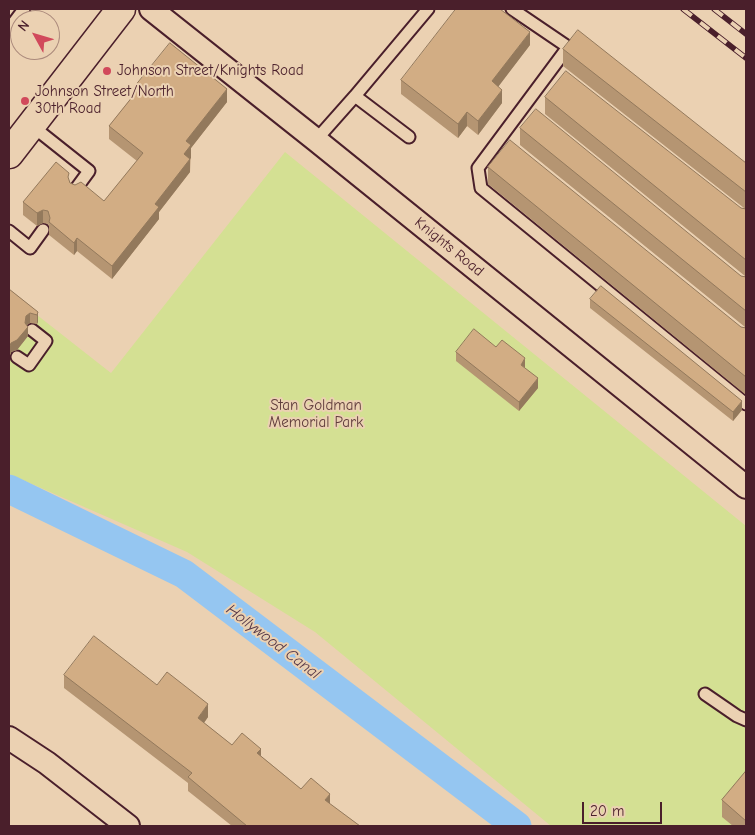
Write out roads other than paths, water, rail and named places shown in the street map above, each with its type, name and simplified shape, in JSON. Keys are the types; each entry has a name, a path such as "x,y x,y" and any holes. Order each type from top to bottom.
{"street":[{"path":"9,154 121,9"},
{"name":"Knights Road","path":"151,9 746,487"},
{"path":"9,738 54,768 128,826"}],"lane":[{"path":"9,29 24,9"},
{"path":"316,140 428,9"},
{"path":"512,9 568,47 557,71 528,110 504,142 478,168 481,188 746,404"},
{"path":"355,96 409,137"},
{"path":"31,125 89,171 75,190"},
{"path":"9,231 30,248 43,230"},
{"path":"17,356 29,365 46,341 32,330"},
{"path":"705,694 746,720"}],"waterway":[{"name":"Hollywood Canal","path":"9,489 184,574 517,826"}],"railway":[{"path":"683,9 746,58"},
{"path":"714,9 746,34"}],"place":[{"name":"Johnson Street/Knights Road","path":"107,71"},
{"name":"Johnson Street/North 30th Road","path":"25,101"}],"park label":[{"name":"Stan Goldman Memorial Park","path":"316,414"}]}
